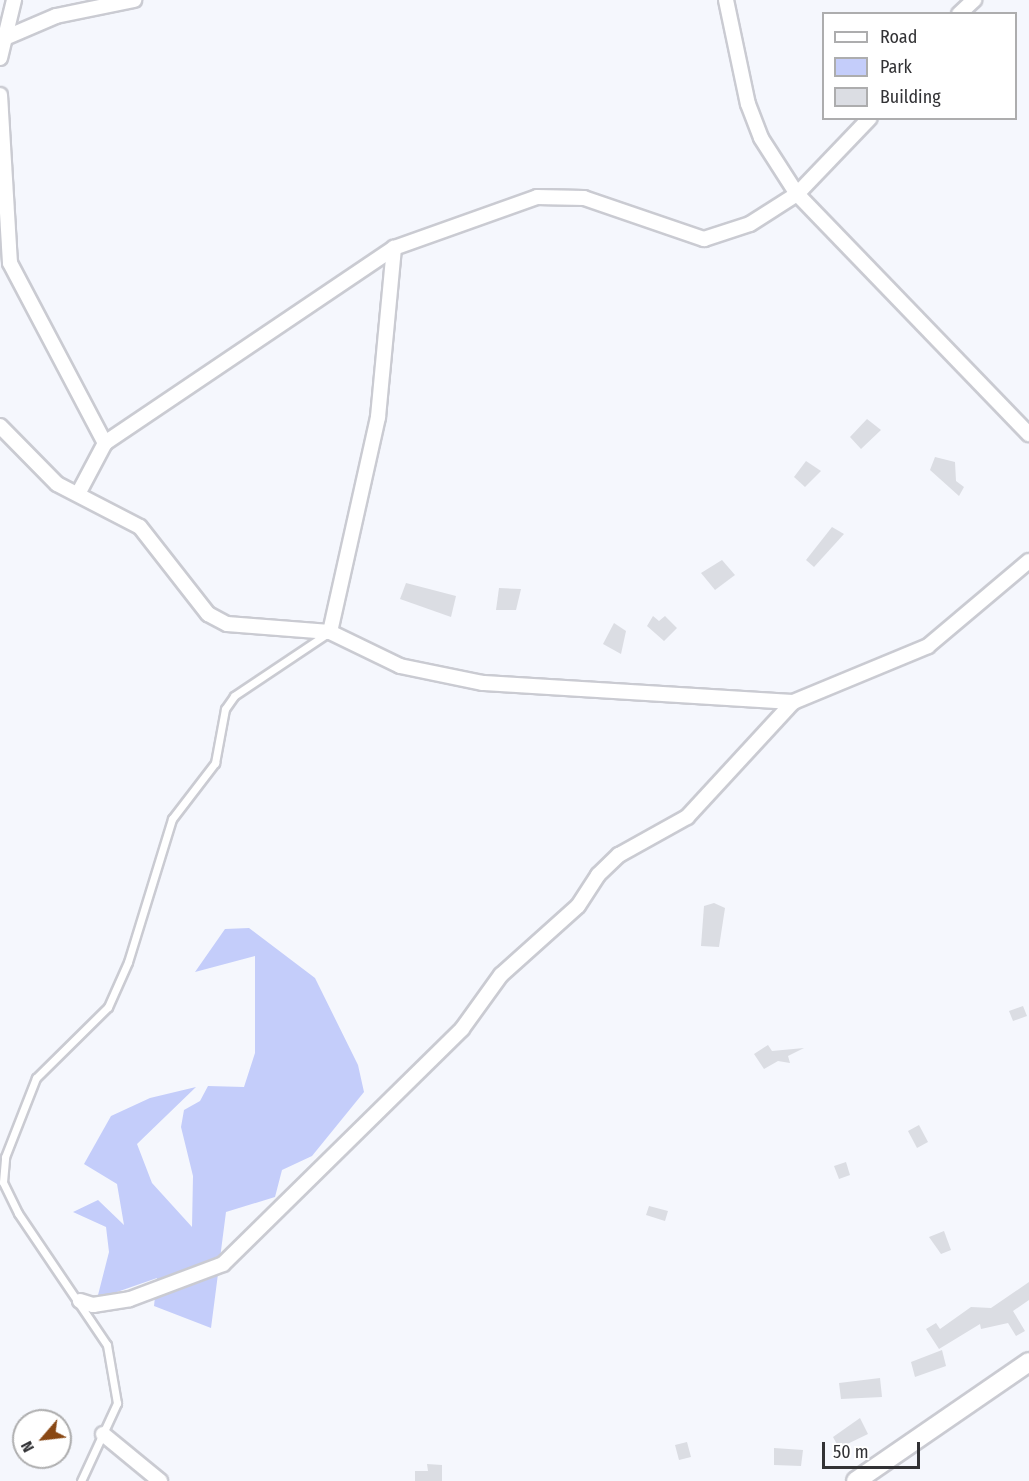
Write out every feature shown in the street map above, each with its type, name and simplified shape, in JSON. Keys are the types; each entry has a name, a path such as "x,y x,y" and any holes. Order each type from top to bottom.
{"main road":[{"path":"856,1481 1029,1362"}],"street":[{"path":"0,58 2,39 15,0"},
{"path":"2,39 56,16 134,0"},
{"path":"726,0 748,104 761,138 797,194 1029,434"},
{"path":"961,12 974,0"},
{"path":"0,95 10,263 105,443"},
{"path":"78,494 105,443 394,248 537,197 584,198 704,239 750,224 797,194 868,120"},
{"path":"330,632 378,417 394,248"},
{"path":"0,426 57,484 140,527 208,614 227,624 330,632 400,666 483,683 794,702"},
{"path":"80,1301 93,1305 130,1299 224,1264 462,1029 501,975 578,906 598,875 619,855 687,817 794,702 928,646 1029,561"},
{"path":"103,1434 160,1481"}],"lane":[{"path":"81,1481 117,1403 107,1345 80,1301 18,1213 3,1182 17,1120 46,1064 108,1007 128,962 172,819 215,763 225,709 234,696 330,632"}],"green space":[{"path":"249,928 315,978 358,1065 364,1092 312,1156 282,1170 275,1197 226,1212 211,1328 154,1306 157,1278 97,1299 109,1252 106,1227 73,1212 98,1200 124,1225 117,1184 84,1164 111,1116 150,1098 196,1087 137,1144 152,1183 192,1227 193,1176 181,1127 184,1110 200,1101 208,1086 244,1087 255,1053 255,956 195,972 225,929"}],"building":[{"path":"867,419 881,430 861,449 850,437"},
{"path":"935,457 955,462 956,481 964,487 959,496 930,470"},
{"path":"806,461 821,471 805,487 794,477"},
{"path":"832,527 844,534 814,567 806,560"},
{"path":"722,560 735,575 715,590 701,573"},
{"path":"406,583 456,596 451,617 400,599"},
{"path":"499,588 521,589 516,610 496,610"},
{"path":"653,616 659,621 665,616 677,628 664,641 647,626"},
{"path":"614,623 626,631 621,654 603,644"},
{"path":"714,903 725,908 719,947 701,946 704,906"},
{"path":"1023,1006 1027,1016 1013,1021 1009,1011"},
{"path":"768,1045 772,1051 804,1048 788,1056 790,1063 778,1061 764,1069 754,1054"},
{"path":"919,1125 928,1142 917,1148 908,1131"},
{"path":"846,1162 850,1175 839,1179 834,1166"},
{"path":"649,1206 668,1211 665,1221 646,1215"},
{"path":"944,1231 951,1250 941,1254 929,1237"},
{"path":"1029,1282 1029,1300 1013,1311 1025,1331 1016,1336 1008,1323 981,1329 980,1324 939,1349 926,1329 936,1323 940,1329 971,1307 991,1308"},
{"path":"942,1350 946,1366 915,1377 911,1362"},
{"path":"880,1378 882,1397 841,1399 839,1383"},
{"path":"860,1418 868,1434 839,1448 833,1437"},
{"path":"687,1442 691,1457 679,1460 675,1445"},
{"path":"774,1448 803,1450 801,1466 774,1465"},
{"path":"427,1464 442,1465 442,1481 415,1481 415,1471 428,1471"}]}
